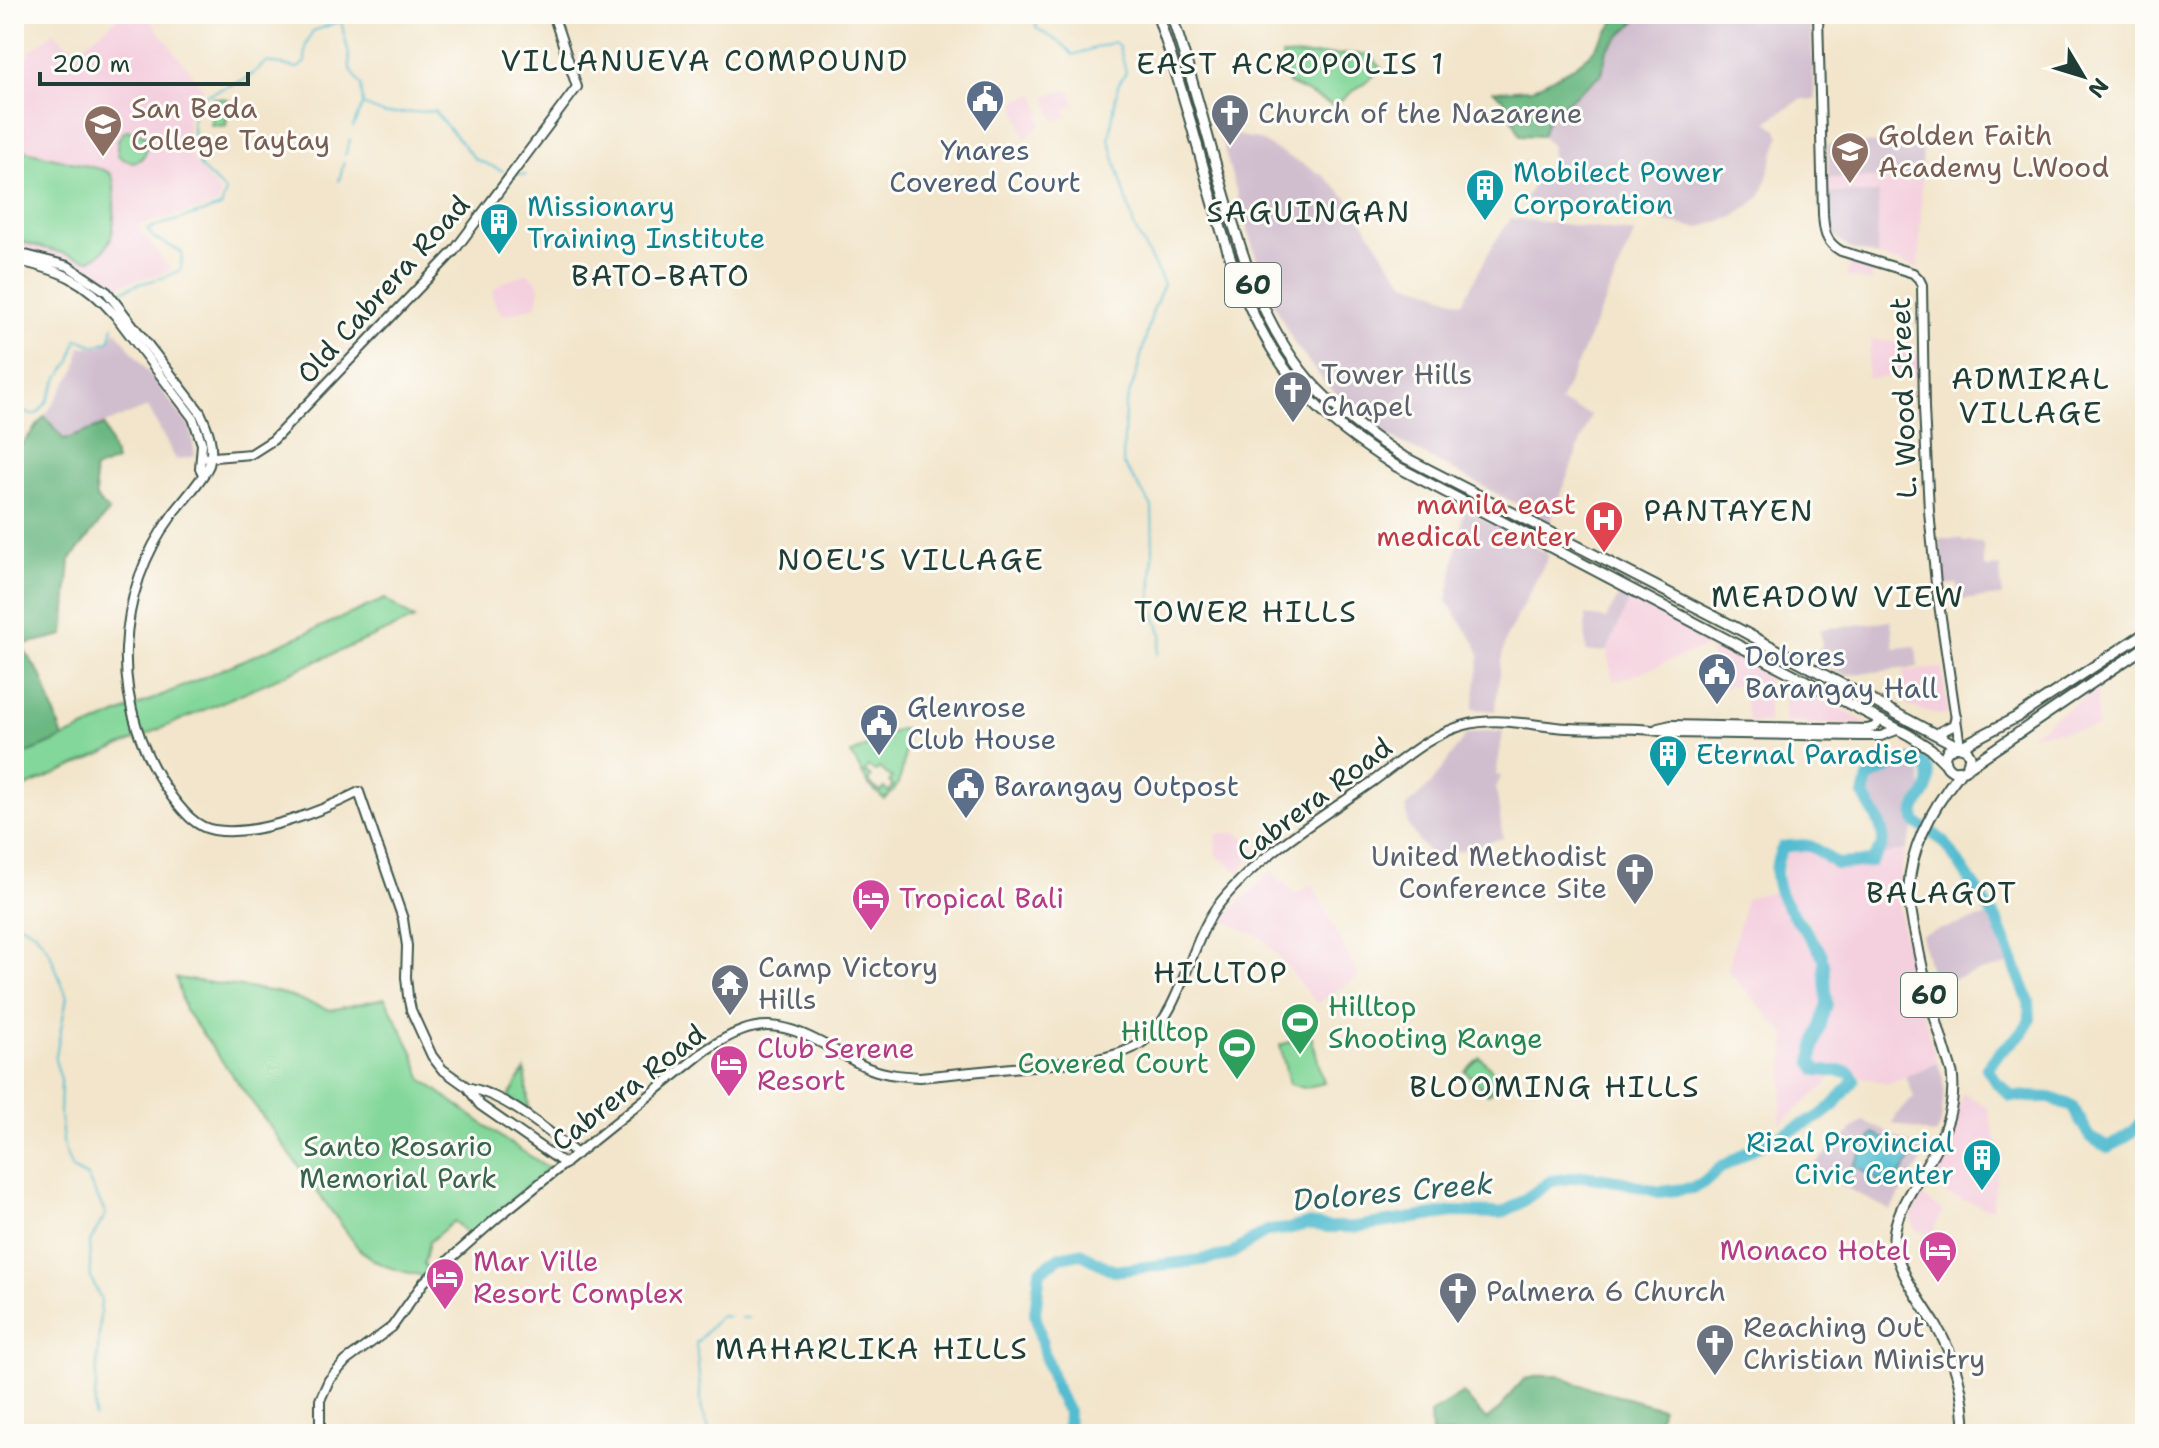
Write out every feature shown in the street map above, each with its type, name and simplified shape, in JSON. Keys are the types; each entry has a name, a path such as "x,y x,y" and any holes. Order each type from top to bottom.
{"main road":[{"name":"Old Cabrera Road","path":"206,458 251,454 273,440 454,251 577,87 553,14"},
{"name":"60","path":"1157,14 1226,248 1247,305 1279,361 1303,392 1329,417 1372,451 1897,730 1931,749 1953,771 1964,770"},
{"name":"60","path":"1171,14 1235,232 1259,301 1292,357 1314,385 1362,430 1402,456 1959,746"},
{"name":"L. Wood Street","path":"1818,14 1826,237 1842,251 1913,273 1922,285 1929,511 1959,746"},
{"path":"14,252 68,266 107,292 200,412 208,429 206,458"},
{"path":"14,260 65,274 79,281 101,300 193,418 206,458 208,469 165,524 151,548 135,589 128,624 129,694 138,732 150,761 182,810 195,822 214,830 249,829 282,822 359,792 403,919 411,1010 432,1056 442,1069 467,1087 480,1105 565,1164"},
{"path":"1303,392 1314,385"},
{"path":"1529,536 1535,524"},
{"path":"1639,595 1646,582"},
{"path":"1946,765 1945,753 1952,747 2017,717 2145,633"},
{"name":"60","path":"1965,1434 1965,1412 1949,1351 1914,1292 1894,1243 1901,1209 1949,1123 1954,1089 1921,963 1910,906 1915,853 1946,792 1964,770 2145,647"},
{"path":"1931,749 1940,745 1937,735 1954,725 1956,718"},
{"name":"Cabrera Road","path":"1654,729 1671,725 1867,729 1880,721"},
{"name":"Cabrera Road","path":"320,1434 320,1400 335,1371 392,1327 424,1282 498,1217 706,1050 741,1031 776,1025 805,1034 871,1069 920,1077 1093,1060 1115,1055 1145,1041 1161,1022 1215,910 1232,890 1269,856 1441,734 1468,724 1491,722 1566,728 1654,729 1671,733 1881,736 1897,730"},
{"path":"1959,746 1966,749 1970,756 1964,770"},
{"name":"60","path":"1946,765 1946,792"},
{"path":"467,1087 487,1092 577,1154"},
{"path":"535,1142 544,1130"}],"shaded area":[{"name":"San Beda College Taytay","path":"122,14 145,14 204,89 187,118 189,153 221,194 218,204 137,226 172,271 123,283 116,296 71,264 14,249 14,100 30,51 54,32 76,52"},
{"path":"1616,14 1810,14 1815,100 1802,99 1767,121 1780,136 1761,196 1734,217 1698,228 1666,222 1653,216 1524,199 1551,160 1552,146 1542,136 1520,135 1504,100 1494,91 1532,89 1570,69 1590,54 1611,27"},
{"path":"1067,90 1075,106 1065,108 1068,117 1055,120 1046,96"},
{"path":"1036,94 1042,124 1025,139 1016,100"},
{"path":"1219,132 1257,139 1324,176 1349,200 1406,283 1462,303 1511,218 1635,233 1560,402 1591,415 1550,522 1391,437 1326,384 1294,343 1270,296"},
{"path":"1923,143 1922,178 1828,178 1828,144"},
{"path":"1828,178 1922,178 1919,268 1877,256 1879,193 1828,193"},
{"path":"1828,193 1879,193 1877,256 1849,248 1838,240 1829,222"},
{"path":"1850,262 1874,267 1871,282 1847,277"},
{"path":"528,273 539,289 536,306 504,315 496,307 492,292 500,284"},
{"path":"116,330 191,429 195,456 176,460 148,407 64,440 45,416 77,367 80,347 102,347"},
{"path":"1871,339 1900,343 1900,351 1913,351 1913,354 1920,355 1919,376 1867,378"},
{"path":"1464,509 1549,555 1506,638 1495,711 1473,709 1480,656 1476,644 1447,602"},
{"path":"1940,539 1983,543 1984,565 1987,568 2000,567 2002,596 1960,600 1957,584 1943,585"},
{"path":"1620,594 1630,599 1607,651 1586,652 1585,615 1606,619"},
{"path":"1630,599 1712,642 1613,681 1607,651"},
{"path":"1891,621 1894,648 1916,646 1918,667 1845,675 1812,657 1822,646 1820,629"},
{"path":"1718,644 1768,671 1768,723 1749,722 1742,685 1717,689 1710,648"},
{"path":"1942,668 1948,711 1945,716 1907,706 1903,671"},
{"path":"1785,682 1866,722 1865,725 1784,723"},
{"path":"2097,688 2098,728 2031,734 2062,712"},
{"path":"1484,731 1503,732 1496,775 1501,776 1496,788 1503,838 1434,858 1408,825 1406,807 1431,784 1466,735"},
{"path":"1920,762 1922,792 1909,811 1913,829 1906,850 1883,855 1885,831 1867,790 1871,782 1893,770"},
{"path":"1237,833 1257,853 1238,872 1217,855 1216,834"},
{"path":"1800,848 1810,850 1836,870 1874,864 1883,855 1906,850 1901,870 1899,907 1908,957 1937,1063 1888,1084 1861,1077 1839,1066 1825,1086 1780,1124 1786,1035 1728,970 1746,898 1772,892 1814,944 1818,955 1827,952 1811,925 1791,901 1783,882 1785,854"},
{"path":"1272,870 1295,895 1312,884 1359,976 1317,1004 1260,936 1222,919"},
{"path":"1988,916 2011,963 1933,984 1921,935"},
{"path":"1937,1063 1944,1089 1941,1124 1936,1135 1893,1123 1897,1114 1914,1097 1906,1076"},
{"path":"1962,1093 1987,1106 1996,1140 2004,1155 1999,1163 1992,1209 1947,1195 1926,1176 1951,1136"},
{"path":"1863,1120 1927,1153 1890,1210 1809,1169"},
{"path":"1921,1196 1943,1210 1931,1236 1915,1229 1911,1218"}],"green space":[{"path":"1616,14 1643,14 1607,49 1602,74 1548,117 1542,136 1520,135 1504,100 1494,91 1532,89 1570,69 1590,54 1611,27"},
{"path":"1370,54 1382,69 1334,106 1288,83 1282,56"},
{"path":"213,98 228,99 226,126 211,125"},
{"path":"127,130 145,135 144,155 136,161 125,160 118,155 118,141"},
{"path":"14,148 111,174 114,186 112,235 98,256 89,260 14,240"},
{"path":"45,416 64,440 104,425 116,461 94,470 96,498 109,511 70,560 64,635 21,645 42,677 63,738 14,759 14,454"},
{"path":"385,599 414,619 14,792 14,759"},
{"path":"899,729 907,730 900,778 891,794 884,799 869,785 851,754","holes":["869,767 875,772 879,768 892,778 889,782 893,786 889,792 884,788 881,792 868,782 871,777 865,772"]},
{"name":"Santo Rosario Memorial Park","path":"176,978 277,992 331,1010 385,998 412,1050 423,1080 549,1168 469,1236 454,1221 429,1242 424,1264 428,1269 423,1276 382,1264 359,1249 185,1010"},
{"name":"Hilltop Shooting Range","path":"1311,1035 1324,1083 1304,1088 1289,1084 1280,1045"},
{"path":"1480,1057 1502,1081 1488,1094 1465,1071"},
{"path":"525,1070 529,1110 508,1098"},
{"path":"1559,1375 1574,1383 1662,1408 1652,1434 1431,1434 1430,1413 1463,1393 1486,1420 1501,1408 1525,1379"}],"water":[{"path":"1874,1133 1912,1157 1892,1189 1854,1165"}],"waterway":[{"path":"374,14 341,21 350,68 361,85 363,105 385,114 434,111 475,159 503,171"},
{"path":"1038,14 1036,28 1064,45 1073,55 1114,42 1119,46 1126,72 1118,85 1109,139 1135,229 1164,284 1153,310 1125,407 1123,463 1152,507 1151,605 1162,635 1157,654"},
{"path":"120,292 181,269 182,252 154,238 147,229 221,207 226,192 201,168 197,160 192,121 202,97 248,78 266,62 298,68 305,62 306,45 313,31 341,21"},
{"path":"353,127 362,106"},
{"path":"345,155 350,139"},
{"path":"339,181 344,162"},
{"path":"516,174 526,175"},
{"path":"14,416 22,411 32,415 38,413 71,361 77,339 97,346 110,340 113,326"},
{"name":"Dolores Creek","path":"1822,955 1780,891 1776,878 1777,863 1783,847 1812,847 1836,864 1871,862 1883,839 1878,819 1864,796 1868,778 1901,762 1909,760 1924,764 1929,780 1916,809 1916,823 1945,843 1998,922 2029,1002 2030,1020 2022,1033 1987,1068 2011,1096 2050,1098 2072,1106 2090,1137 2108,1148 2132,1132 2145,1118"},
{"path":"14,905 18,923 36,933 49,951 67,997 55,1060 61,1079 60,1115 64,1149 72,1169 87,1177 106,1214 89,1243 91,1278 101,1300 94,1417"},
{"name":"Dolores Creek","path":"1067,1434 1068,1412 1058,1394 1045,1356 1035,1313 1040,1271 1060,1257 1080,1253 1114,1271 1201,1260 1229,1255 1267,1231 1307,1224 1355,1227 1453,1212 1501,1213 1551,1181 1584,1176 1659,1192 1693,1188 1769,1139 1820,1116 1834,1105 1854,1080 1850,1073 1817,1070 1812,1062 1827,1004 1824,963"},
{"path":"711,1434 702,1410 696,1343 720,1316 729,1317"},
{"path":"741,1318 749,1318"}],"place":[{"name":"Ynares Covered Court","path":"985,133"},
{"name":"Church of the Nazarene","path":"1230,147"},
{"name":"San Beda College Taytay","path":"103,158"},
{"name":"Golden Faith Academy L.Wood","path":"1850,185"},
{"name":"Mobilect Power Corporation","path":"1485,222"},
{"name":"Missionary Training Institute","path":"499,256"},
{"name":"Tower Hills Chapel","path":"1293,424"},
{"name":"manila east medical center","path":"1604,554"},
{"name":"Dolores Barangay Hall","path":"1717,706"},
{"name":"Glenrose Club House","path":"879,757"},
{"name":"Eternal Paradise","path":"1668,788"},
{"name":"Barangay Outpost","path":"966,820"},
{"name":"United Methodist Conference Site","path":"1635,906"},
{"name":"Tropical Bali","path":"871,932"},
{"name":"Camp Victory Hills","path":"730,1017"},
{"name":"Hilltop Shooting Range","path":"1300,1056"},
{"name":"Hilltop Covered Court","path":"1237,1081"},
{"name":"Club Serene Resort","path":"729,1098"},
{"name":"Rizal Provincial Civic Center","path":"1982,1192"},
{"name":"Monaco Hotel","path":"1938,1284"},
{"name":"Mar Ville Resort Complex","path":"445,1311"},
{"name":"Palmera 6 Church","path":"1458,1325"},
{"name":"Reaching Out Christian Ministry","path":"1715,1377"}],"district":[{"name":"VILLANUEVA COMPOUND","path":"705,61"},
{"name":"EAST ACROPOLIS 1","path":"1291,64"},
{"name":"SAGUINGAN","path":"1309,212"},
{"name":"BATO-BATO","path":"661,276"},
{"name":"ADMIRAL VILLAGE","path":"2031,396"},
{"name":"PANTAYEN","path":"1729,511"},
{"name":"NOEL'S VILLAGE","path":"911,560"},
{"name":"MEADOW VIEW","path":"1838,597"},
{"name":"TOWER HILLS","path":"1246,612"},
{"name":"BALAGOT","path":"1942,893"},
{"name":"HILLTOP","path":"1221,973"},
{"name":"BLOOMING HILLS","path":"1555,1087"},
{"name":"MAHARLIKA HILLS","path":"872,1349"}]}
